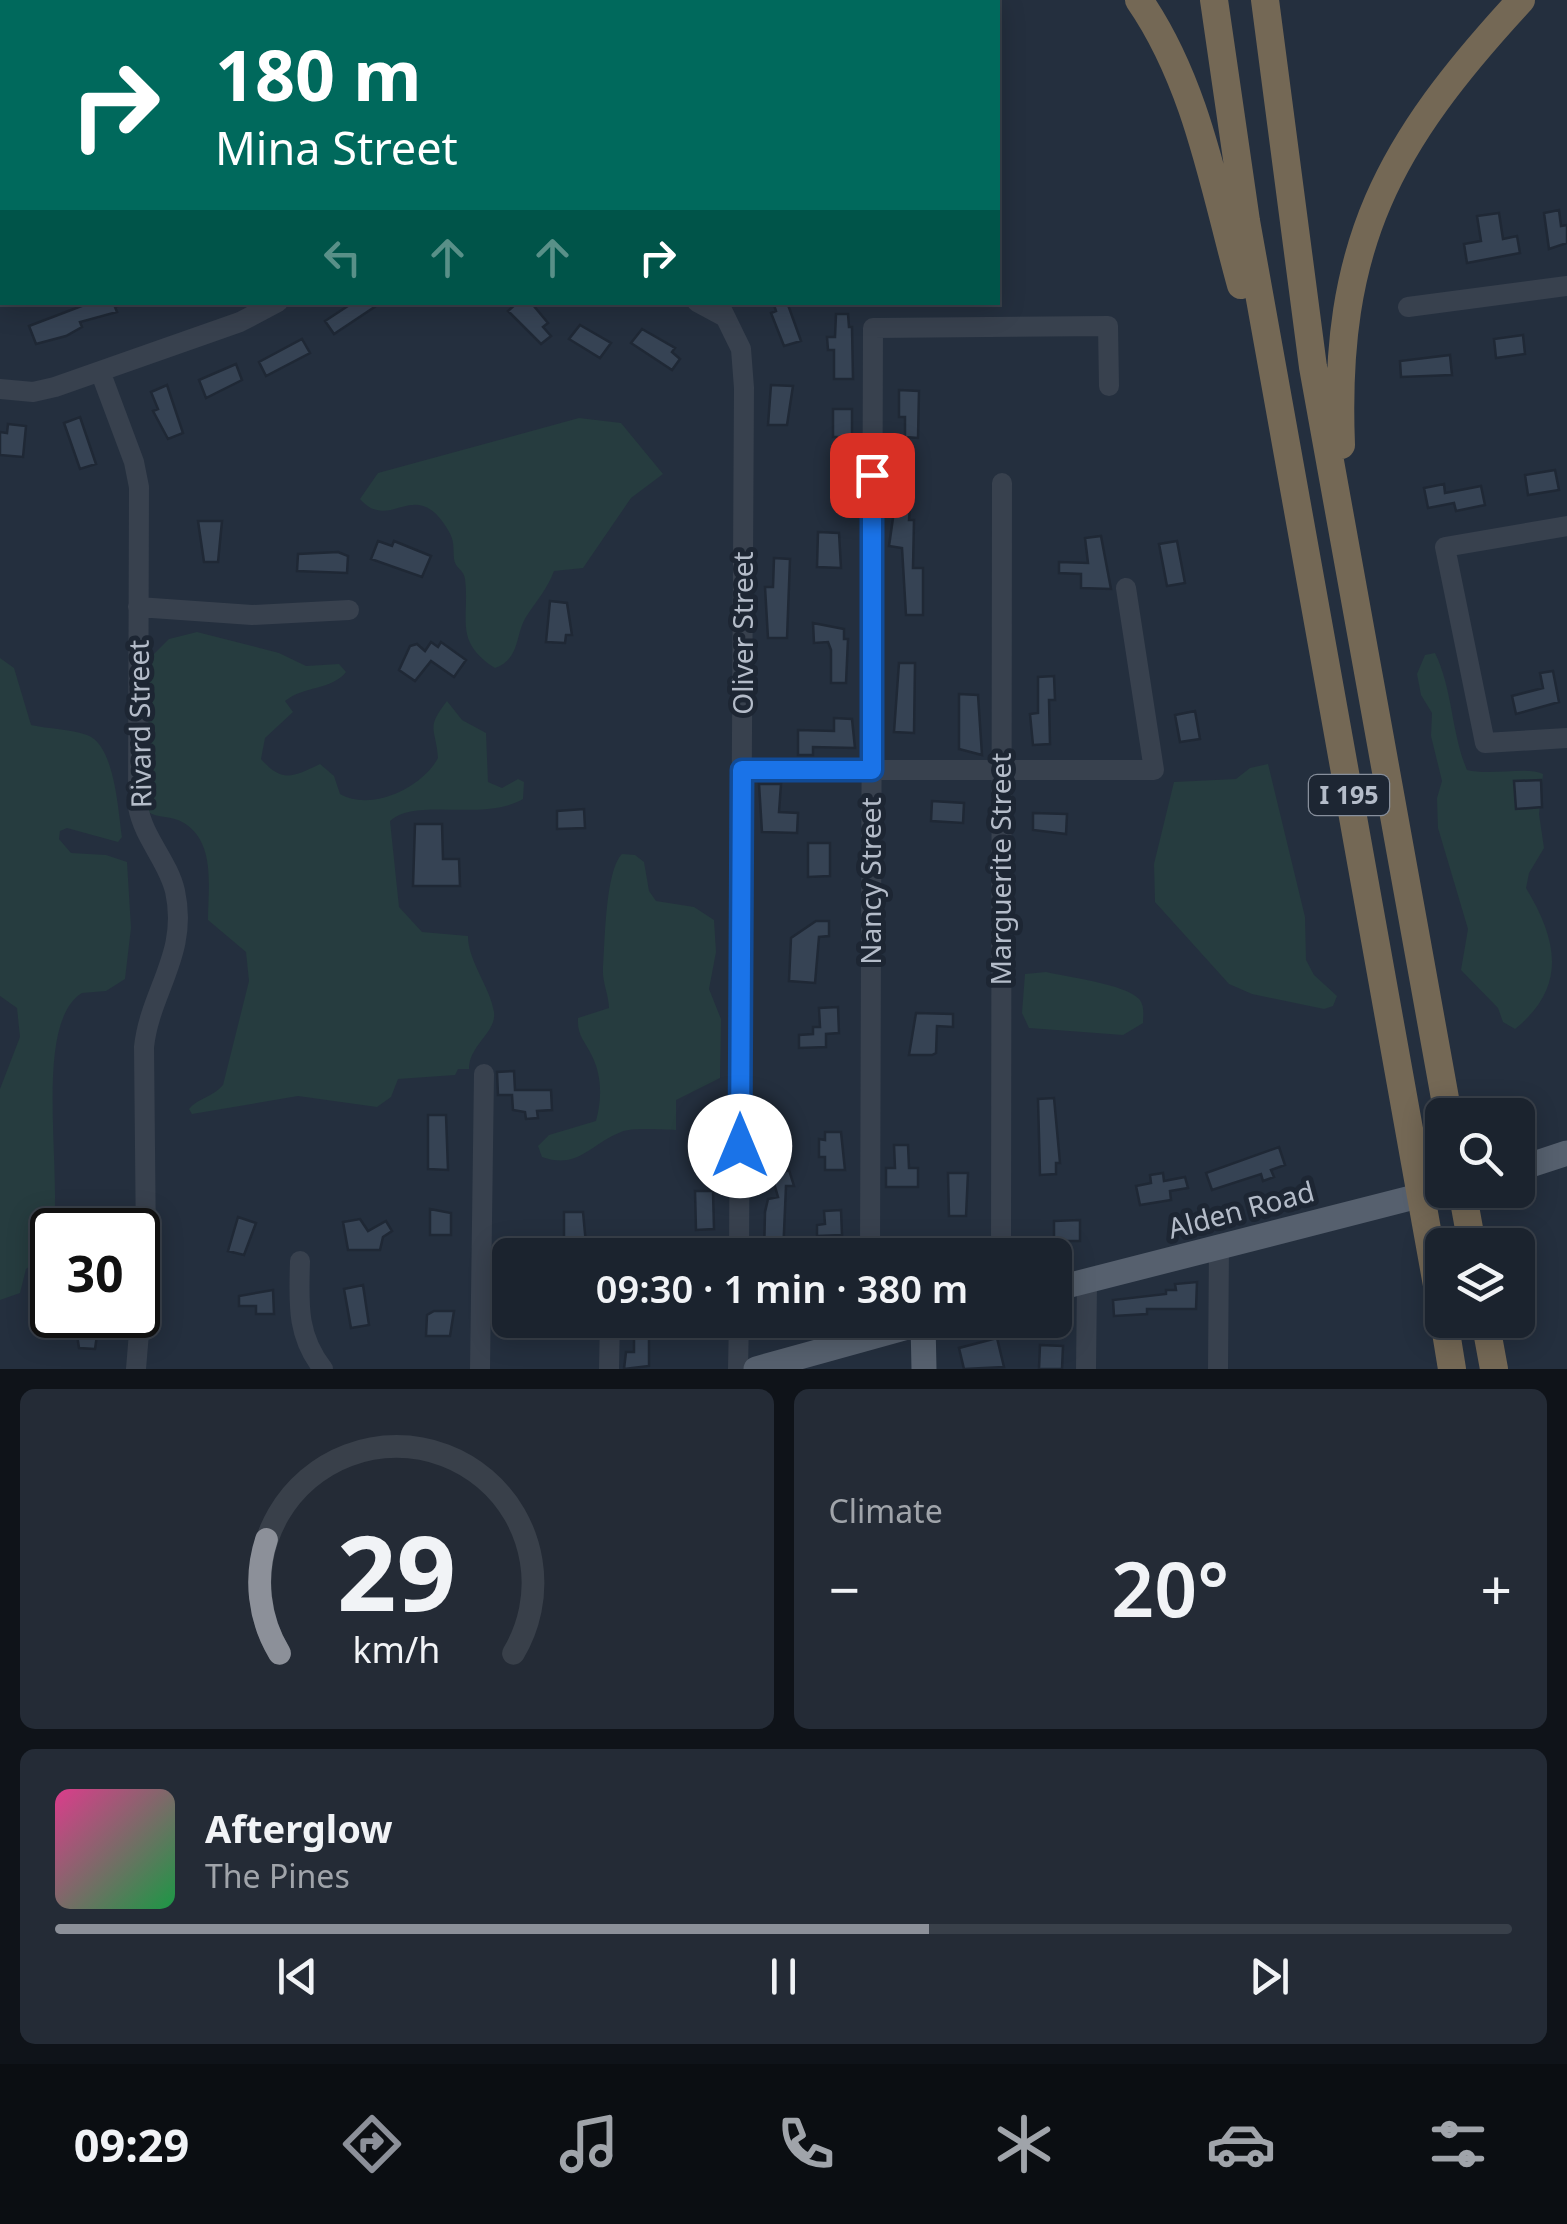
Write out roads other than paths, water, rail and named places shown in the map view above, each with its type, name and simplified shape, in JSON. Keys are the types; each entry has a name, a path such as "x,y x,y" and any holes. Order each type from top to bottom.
{"highway":[{"path":"1138,0 1164,37 1186,91 1282,426"},
{"name":"I 195","path":"1214,0 1282,426 1427,1228"},
{"name":"I 195","path":"1265,0 1300,281 1344,547 1445,1098"},
{"path":"1344,547 1340,378 1347,309 1362,244 1386,179 1417,124 1453,75 1521,0"},
{"name":"I 195","path":"1447,1338 1452,1369"},
{"path":"1488,1338 1494,1369"}],"main road":[{"path":"1535,1163 1567,1153"},
{"name":"Alden Road","path":"1072,1284 1219,1247 1425,1203"},
{"path":"756,1369 842,1338"},
{"path":"924,1369 927,1338"}],"street":[{"path":"1408,307 1567,286"},
{"path":"0,389 33,392 240,322 272,305"},
{"name":"Oliver Street","path":"720,309 738,339 743,368 739,1238"},
{"name":"Nancy Street","path":"870,1238 873,328 1108,326 1109,386"},
{"name":"Rivard Street","path":"100,371 137,474 138,807 147,838 174,886 177,930 172,965 148,1020 144,1048 146,1248 136,1369"},
{"name":"Marguerite Street","path":"1000,1238 1002,484"},
{"path":"1567,526 1445,548 1485,743 1567,738"},
{"path":"742,770 1154,770 1126,588"},
{"path":"138,607 252,616 349,610"},
{"path":"480,1369 484,1074"},
{"path":"1218,1369 1219,1247"},
{"path":"300,1260 301,1327 309,1350 323,1369"},
{"path":"1086,1369 1087,1281"},
{"path":"608,1369 609,1338"},
{"path":"738,1369 739,1338"}]}
